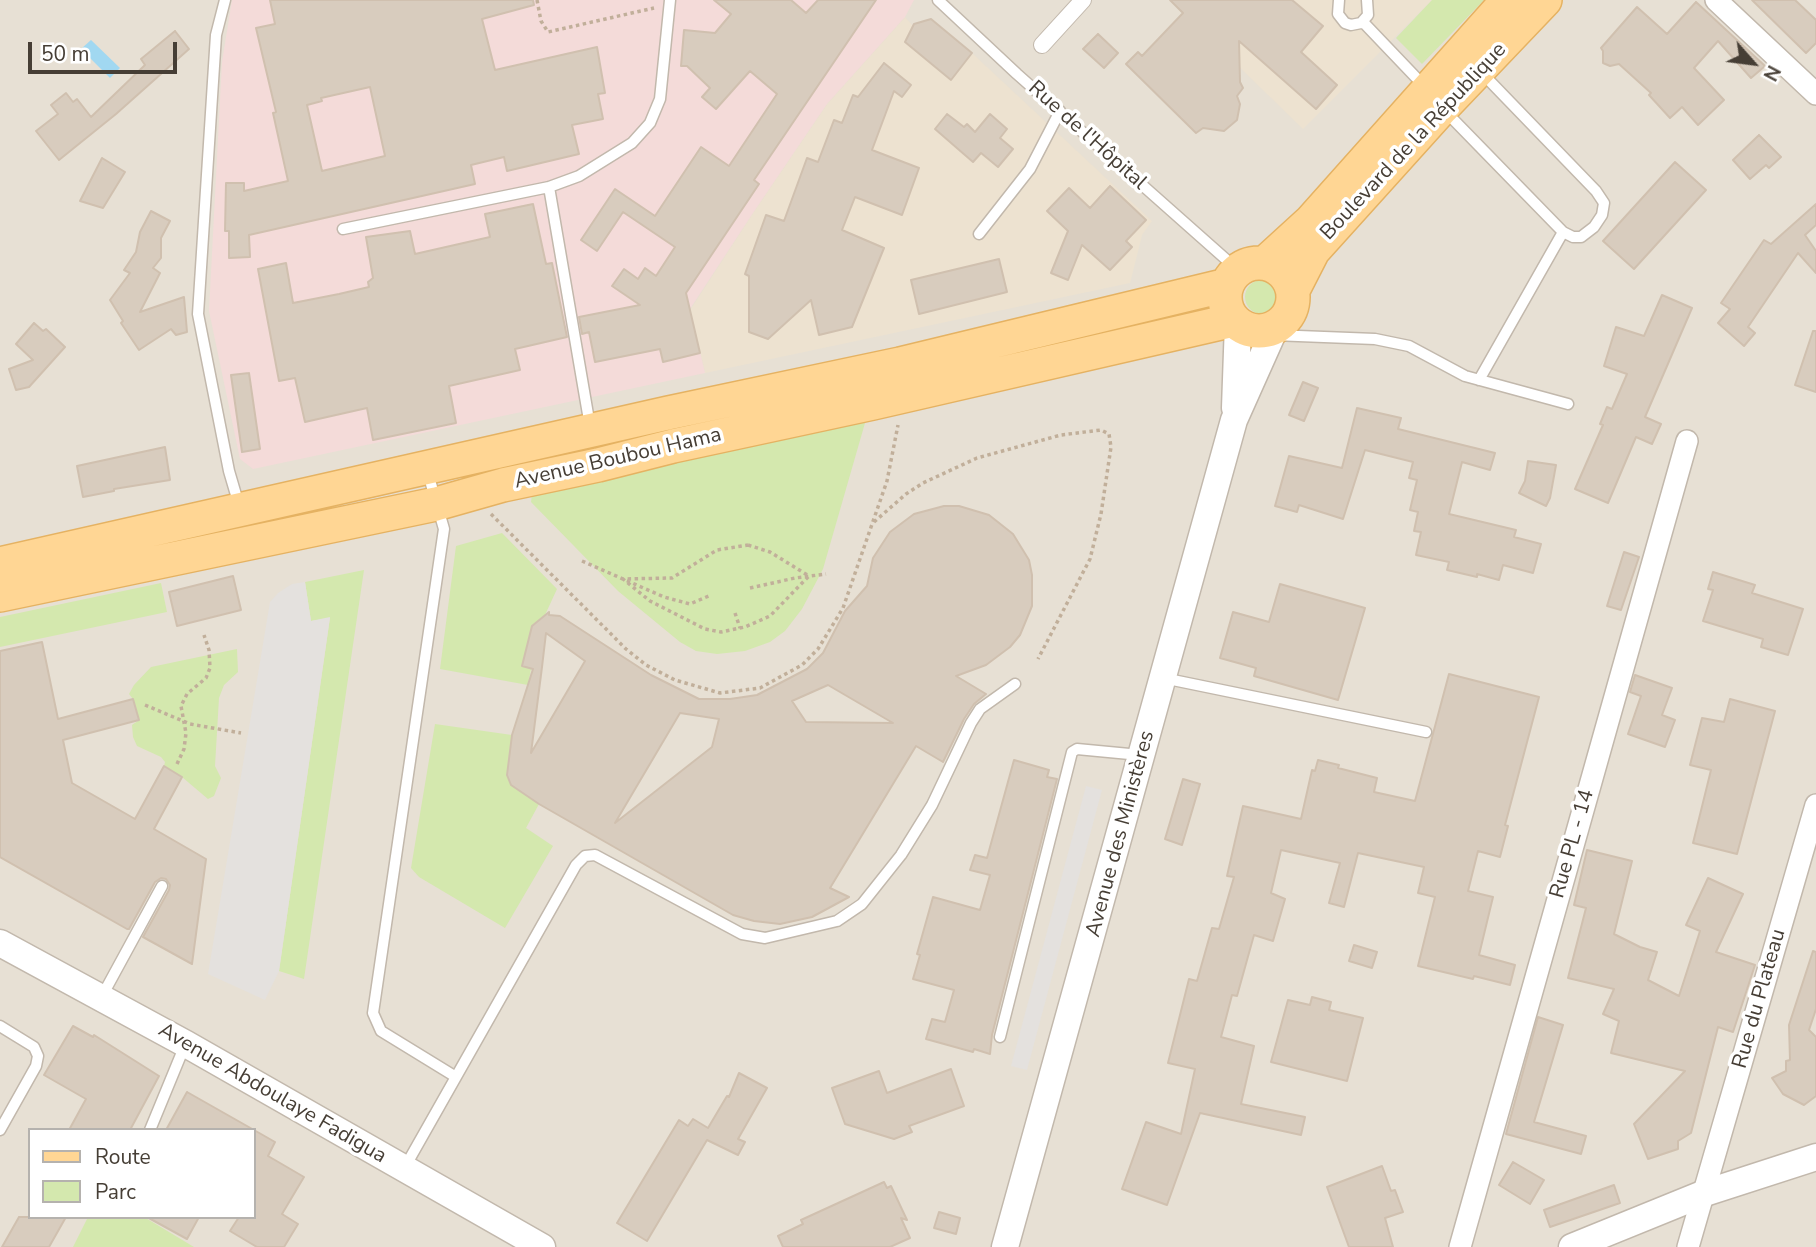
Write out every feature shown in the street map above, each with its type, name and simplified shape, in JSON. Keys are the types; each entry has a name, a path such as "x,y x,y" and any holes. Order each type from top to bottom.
{"main road":[{"name":"Boulevard de la République","path":"1471,61 1508,0"},
{"name":"Boulevard de la République","path":"1244,273 1311,221 1471,61 1545,0"},
{"name":"Boulevard de la République","path":"1293,290 1313,251 1435,99"},
{"path":"1280,270 1293,290 1290,311 1275,331 1257,331 1236,322 1226,303 1244,273 1280,270"},
{"name":"Avenue Boubou Hama","path":"0,564 242,524 436,504 503,485 668,413 900,364 1244,273"},
{"name":"Avenue Boubou Hama","path":"0,595 427,468 594,447 673,446 1236,322"}],"street":[{"path":"1042,45 1083,0"},
{"path":"1716,0 1816,94"},
{"name":"Avenue des Ministères","path":"1234,420 1236,322"},
{"name":"Avenue des Ministères","path":"1006,1247 1234,420 1275,331"},
{"name":"Rue PL - 14","path":"1460,1247 1687,441"},
{"name":"Rue du Plateau","path":"1688,1247 1816,805"},
{"name":"Avenue Abdoulaye Fadigua","path":"0,943 186,1044 542,1247"},
{"path":"1572,1247 1705,1193 1816,1157"}],"lane":[{"path":"225,0 216,35 198,314 242,524"},
{"name":"Rue de l'Hôpital","path":"938,0 1017,74 1244,273"},
{"path":"1339,0 1337,9 1341,19 1351,24 1363,22 1370,11 1367,0"},
{"path":"343,229 549,187 579,176 632,143 650,123 660,99 670,2"},
{"path":"1363,22 1563,232 1573,237 1581,237 1602,215 1604,203 1596,191 1471,61"},
{"path":"979,234 1030,169 1060,111"},
{"path":"549,187 594,447"},
{"path":"1479,380 1563,232"},
{"path":"1275,331 1375,339 1409,346 1465,376 1568,404"},
{"path":"427,468 444,530 373,1013 382,1031 456,1077"},
{"path":"1163,678 1426,732"},
{"path":"404,1169 576,865 585,856 595,855 742,934 765,938 837,921 862,904 901,855 933,805 980,709 1015,684"},
{"path":"1000,1037 1072,752 1077,749 1143,755"},
{"path":"101,998 162,886"},
{"path":"0,1026 34,1047 38,1056 36,1066 0,1130"},
{"path":"151,1128 186,1044"}],"path":[{"path":"537,0 541,21 548,32 670,2"},
{"path":"486,510 626,649 646,665 684,683 720,693 760,688 802,665 818,649 843,608 887,481 896,431 906,396"},
{"path":"874,522 923,483 976,458 1060,435 1101,430 1109,434 1111,447 1101,514 1090,559 1038,659"},
{"path":"623,579 672,578 717,551 748,545 770,552 809,576"},
{"path":"582,561 664,597 690,604 711,595"},
{"path":"750,588 827,574"},
{"path":"623,579 650,601 705,629 722,632 770,616 809,576"},
{"path":"735,613 740,628"},
{"path":"177,764 184,749 186,733 181,706 187,694 206,678 210,668 209,650 204,635"},
{"path":"145,705 182,720 241,733"}],"shaded area":[{"path":"0,0 1816,0 1816,1247 0,1247"},
{"path":"232,0 914,0 905,17 827,104 690,309 705,373 253,469 240,459 209,311 222,62"},
{"path":"1187,0 1432,0 1303,129 1231,59"},
{"path":"905,17 912,25 931,19 973,54 1152,221 1142,235 1130,283 705,373 690,310 827,104"},
{"path":"305,582 311,621 330,617 279,971 265,1000 208,974 270,602 292,584"},
{"path":"1086,786 1102,790 1027,1070 1011,1066"}],"green space":[{"path":"1432,0 1484,0 1422,64 1396,38"},
{"path":"1262,280 1274,285 1279,297 1274,309 1262,314 1250,309 1245,297 1250,285"},
{"path":"865,423 823,569 802,609 785,631 770,642 745,651 717,654 696,651 680,642 618,591 531,502 532,494"},
{"path":"502,533 557,589 545,615 532,626 523,666 531,669 528,685 440,669 456,546"},
{"path":"364,570 304,979 279,971 330,618 311,621 305,582"},
{"path":"161,583 167,612 0,647 0,617"},
{"path":"237,649 238,672 224,685 219,698 215,766 221,778 214,796 208,799 164,766 165,762 161,757 137,746 132,725 139,720 129,694 151,667"},
{"path":"435,724 512,735 507,775 511,785 539,804 526,828 553,846 505,928 419,877 411,868"},
{"path":"87,1219 147,1219 194,1247 73,1247"}],"water":[{"path":"91,40 120,68 110,78 81,49"}],"building":[{"path":"270,0 533,0 534,5 482,19 495,70 597,47 605,93 598,94 603,119 572,125 579,154 507,171 504,157 471,165 475,184 249,235 250,257 229,258 229,231 225,231 226,183 244,183 244,191 288,181 273,113 276,112 256,28 275,24","holes":["370,87 385,156 322,171 307,105 322,101 321,98"]},
{"path":"714,0 791,0 806,13 818,0 876,0 754,180 759,184 686,293 700,353 663,362 660,349 595,362 589,332 582,334 579,317 640,305 612,286 624,269 638,279 645,268 656,276 675,247 623,212 597,251 581,240 615,189 655,216 701,147 729,166 777,94 750,71 716,109 702,97 710,88 687,66 681,66 684,30 715,33 731,14"},
{"path":"1170,0 1292,0 1323,26 1301,52 1337,85 1316,109 1239,41 1240,82 1243,88 1237,96 1240,104 1237,120 1224,131 1203,128 1196,133 1126,64 1138,52 1142,56 1183,13"},
{"path":"1752,0 1795,0 1816,20 1816,43 1806,53"},
{"path":"1696,2 1765,66 1751,78 1718,41 1694,68 1724,100 1698,125 1682,107 1670,118 1649,95 1651,93 1619,64 1610,66 1603,63 1601,48 1637,7 1667,34"},
{"path":"931,19 972,53 951,80 905,42 914,24"},
{"path":"175,31 189,49 59,160 36,131 58,114 51,105 66,93 73,102 77,99 91,117 145,65 141,59"},
{"path":"1098,34 1118,53 1104,68 1083,49"},
{"path":"884,63 911,85 902,97 894,91 872,150 919,168 902,215 855,197 842,230 884,248 852,327 819,335 811,300 768,339 749,332 749,276 745,274 766,215 784,221 807,158 818,162 834,120 842,123 853,95 858,97"},
{"path":"947,114 964,127 967,124 975,132 990,114 1007,129 1000,138 1013,149 998,167 981,153 973,162 935,129"},
{"path":"1759,135 1781,157 1769,168 1766,165 1750,179 1733,160"},
{"path":"102,158 125,172 103,208 80,201"},
{"path":"1675,162 1706,190 1634,269 1603,241"},
{"path":"1110,186 1146,220 1126,241 1132,247 1110,270 1082,245 1068,280 1051,273 1068,231 1047,211 1069,188 1090,208"},
{"path":"533,204 546,264 552,263 567,337 515,349 520,370 449,386 456,423 373,440 367,408 305,422 295,378 279,381 258,269 286,263 293,303 369,287 368,282 373,278 366,237 410,231 415,254 490,237 485,214"},
{"path":"1816,204 1816,225 1805,235 1816,251 1816,273 1798,253 1748,327 1755,333 1744,346 1718,323 1730,309 1721,303 1764,240 1771,244"},
{"path":"151,211 170,221 161,238 161,258 153,268 160,273 140,312 184,297 187,332 176,335 171,329 139,350 110,300 130,273 124,270 136,252 140,232"},
{"path":"999,259 1007,292 919,314 911,280"},
{"path":"1662,295 1692,308 1645,417 1661,424 1652,444 1636,437 1608,503 1575,489 1603,425 1600,424 1607,407 1612,409 1627,374 1604,366 1616,327 1644,336"},
{"path":"34,323 43,331 46,329 65,347 29,387 16,390 9,369 33,360 16,344"},
{"path":"1813,331 1816,331 1816,392 1795,385"},
{"path":"249,373 260,449 242,452 231,375"},
{"path":"1303,382 1318,388 1304,421 1289,415"},
{"path":"1357,408 1401,418 1398,429 1495,453 1490,470 1462,462 1449,514 1516,530 1514,537 1541,544 1533,573 1503,565 1499,580 1477,574 1477,577 1447,570 1449,562 1416,555 1421,532 1414,531 1418,512 1410,510 1417,480 1409,478 1413,462 1365,450 1343,519 1299,505 1297,512 1275,506 1289,456 1342,468"},
{"path":"165,447 170,480 83,497 77,466"},
{"path":"1528,461 1556,465 1546,506 1519,493 1525,481"},
{"path":"944,506 959,506 989,515 1013,534 1029,560 1032,606 1020,635 1010,647 986,665 956,676 986,694 974,704 964,719 943,762 916,746 830,888 849,897 812,917 780,924 733,915 539,804 511,785 507,775 512,735 533,669 522,666 532,626 549,612 549,615 560,616 651,675 699,699 730,699 757,695 807,669 823,653 845,611 867,586 873,558 890,532 914,514","holes":["546,633 585,661 531,753 542,667","828,685 893,723 806,722 792,701","680,713 719,719 712,747 615,823"]},
{"path":"1624,552 1639,557 1621,610 1607,606"},
{"path":"1713,572 1755,585 1752,593 1803,609 1788,655 1761,647 1763,639 1703,621 1713,590 1708,589"},
{"path":"233,576 241,610 177,626 169,592"},
{"path":"1280,584 1365,608 1338,700 1254,676 1256,668 1220,658 1233,612 1269,622"},
{"path":"42,642 58,719 133,699 139,720 63,740 72,783 135,819 164,766 182,777 154,829 206,859 192,964 143,937 169,890 170,885 166,879 161,878 155,882 127,929 0,857 0,651"},
{"path":"1449,674 1539,697 1505,825 1508,826 1500,857 1478,851 1468,891 1493,897 1479,955 1515,965 1510,985 1418,966 1435,897 1418,893 1424,867 1358,853 1344,907 1329,903 1340,863 1281,850 1271,893 1285,899 1273,941 1254,935 1237,996 1232,995 1221,1037 1254,1046 1241,1104 1305,1117 1301,1135 1200,1113 1167,1205 1122,1189 1146,1122 1181,1134 1195,1069 1168,1063 1189,979 1197,981 1212,928 1219,929 1234,877 1227,876 1243,806 1301,819 1312,770 1315,771 1318,760 1377,778 1374,792 1415,801"},
{"path":"1635,675 1672,688 1662,715 1675,720 1665,747 1628,734 1641,696 1630,692"},
{"path":"1730,699 1775,711 1737,854 1693,843 1711,770 1690,765 1702,718 1724,722"},
{"path":"1014,760 1049,770 1047,777 1057,779 992,1035 990,1054 926,1039 932,1019 945,1022 954,990 913,979 933,897 980,910 990,875 970,870 975,855 987,858"},
{"path":"1183,779 1200,784 1182,845 1165,839"},
{"path":"1587,850 1632,861 1614,934 1657,952 1648,980 1679,996 1700,931 1686,925 1708,878 1743,894 1716,952 1755,965 1733,1032 1718,1027 1691,1133 1678,1141 1678,1149 1648,1159 1634,1124 1685,1071 1611,1053 1619,1021 1603,1014 1614,989 1568,978 1586,908 1574,905"},
{"path":"1354,945 1377,952 1372,968 1349,961"},
{"path":"1813,951 1816,952 1816,1009 1809,1030 1816,1037 1816,1096 1804,1105 1783,1094 1772,1078 1786,1071 1786,1061 1790,1060 1789,1025"},
{"path":"1312,997 1331,1002 1329,1010 1363,1018 1347,1081 1271,1062 1288,1000 1310,1005"},
{"path":"1538,1017 1563,1025 1534,1122 1586,1136 1581,1154 1506,1134"},
{"path":"73,1026 93,1037 94,1035 159,1076 131,1128 70,1128 86,1099 44,1075"},
{"path":"951,1069 964,1106 909,1126 912,1132 894,1139 845,1124 832,1088 879,1071 887,1093"},
{"path":"739,1073 767,1088 738,1139 745,1142 738,1155 707,1140 647,1241 617,1223 679,1120 688,1126 693,1119 708,1128 727,1096 729,1097"},
{"path":"187,1092 250,1128 167,1128"},
{"path":"256,1131 275,1142 268,1156 304,1177 282,1214 298,1224 284,1247 257,1247 230,1231 238,1219 256,1219"},
{"path":"1513,1162 1544,1180 1530,1204 1499,1185"},
{"path":"1382,1166 1391,1191 1395,1190 1403,1212 1385,1218 1393,1247 1349,1247 1327,1187"},
{"path":"884,1182 887,1188 891,1186 907,1220 901,1218 910,1238 890,1247 783,1247 778,1236 803,1224 801,1220"},
{"path":"1614,1185 1620,1203 1550,1227 1544,1210"},
{"path":"939,1212 960,1218 956,1234 934,1228"},
{"path":"19,1217 65,1219 49,1247 2,1247"},
{"path":"151,1219 198,1219 187,1239"}]}
